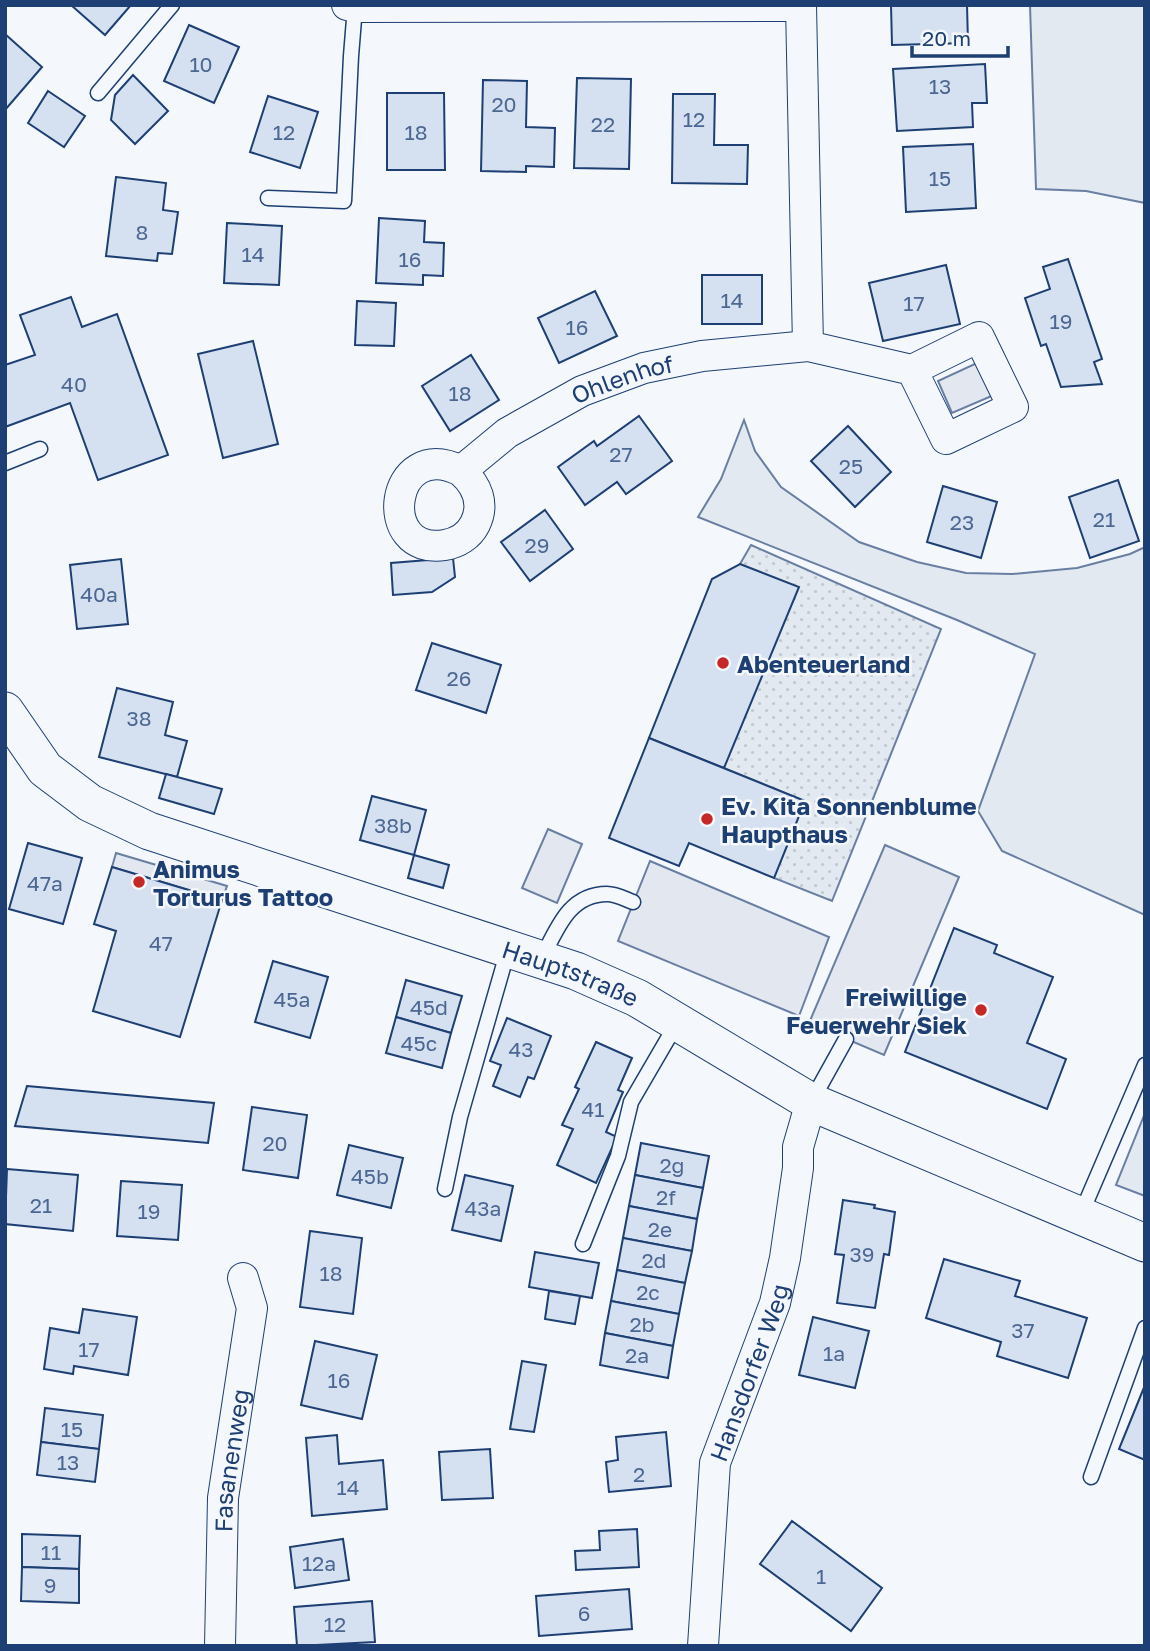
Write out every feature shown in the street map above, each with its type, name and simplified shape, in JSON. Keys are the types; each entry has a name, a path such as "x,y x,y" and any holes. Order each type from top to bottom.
{"street":[{"path":"351,6 802,5 808,346"},
{"name":"Ohlenhof","path":"461,471 507,433 582,391 643,368 702,356 808,346 912,370"},
{"name":"Hauptstraße","path":"5,711 45,769 90,803 161,835 576,971 637,998 811,1102 1145,1243"},
{"name":"Hansdorfer Weg","path":"703,1646 715,1463 775,1303 785,1258 798,1168 798,1147 811,1102"},
{"name":"Fasanenweg","path":"220,1646 223,1498 252,1308 243,1278"}],"lane":[{"path":"98,93 172,5"},
{"path":"268,198 344,201 351,6"},
{"path":"5,463 40,449"},
{"path":"445,1189 460,1117 525,954 584,897 610,894 633,902"},
{"path":"583,1244 618,1157 631,1102 678,1022"},
{"path":"811,1102 846,1040"},
{"path":"1080,1215 1145,1065"},
{"path":"1091,1477 1145,1328"}],"shaded area":[{"path":"1030,5 1145,5 1145,203 1086,191 1036,189"},
{"path":"979,362 994,395 952,413 938,381"},
{"path":"744,420 755,451 781,487 859,542 917,562 966,573 1012,574 1077,568 1130,554 1145,547 1145,915 1002,851 978,811 1035,654 957,620 698,517 721,479"},
{"path":"751,545 941,629 832,901 774,878 805,801 724,768 740,564"},
{"path":"548,829 582,844 557,903 522,888"},
{"path":"885,845 959,877 884,1055 809,1023"},
{"path":"116,853 227,886 222,900 112,867"},
{"path":"650,861 829,937 799,1016 618,941"},
{"path":"1145,1113 1145,1196 1116,1185"}],"building":[{"path":"71,5 131,5 105,35"},
{"path":"891,5 967,5 968,43 892,45"},
{"path":"189,25 239,47 214,103 164,81"},
{"path":"5,34 42,67 5,110"},
{"path":"985,64 987,103 972,103 973,127 897,131 893,69"},
{"path":"133,75 168,111 135,144 111,120 115,95"},
{"path":"577,78 631,79 629,169 574,168"},
{"path":"483,80 527,81 526,127 555,128 554,167 526,166 526,172 481,171"},
{"path":"48,91 85,116 64,147 28,123"},
{"path":"387,93 444,93 445,170 387,170"},
{"path":"673,94 715,94 714,145 748,145 747,184 672,183"},
{"path":"268,96 318,112 300,168 250,152"},
{"path":"973,144 976,208 906,212 903,147"},
{"path":"116,177 166,183 163,210 178,212 172,254 158,253 157,261 106,256"},
{"path":"379,218 425,221 424,242 444,243 443,276 423,275 423,285 376,283"},
{"path":"227,223 282,226 279,285 224,283"},
{"path":"1068,259 1102,359 1094,362 1102,384 1061,387 1046,344 1041,346 1025,298 1050,289 1043,267"},
{"path":"946,265 960,324 883,341 869,283"},
{"path":"702,275 762,275 762,324 702,324"},
{"path":"595,291 617,336 559,363 538,318"},
{"path":"71,297 82,327 117,314 168,455 98,480 70,403 5,427 5,365 35,355 20,315"},
{"path":"357,301 396,303 394,346 355,345"},
{"path":"253,341 278,444 223,458 198,354"},
{"path":"471,355 499,400 450,431 422,386"},
{"path":"639,416 672,461 626,494 617,482 585,505 558,467 594,441 597,446"},
{"path":"848,426 891,472 855,507 811,461"},
{"path":"1118,480 1139,541 1090,558 1069,497"},
{"path":"943,486 997,502 981,558 927,542"},
{"path":"545,510 573,549 530,581 501,542"},
{"path":"453,558 455,577 432,592 393,595 391,563"},
{"path":"121,559 128,624 77,629 70,565"},
{"name":"Abenteuerland","path":"740,564 799,587 724,768 649,738 712,579"},
{"path":"432,643 501,665 486,713 416,690"},
{"path":"117,688 173,702 165,735 187,741 177,777 99,757"},
{"name":"Ev. Kita Sonnenblume Haupthaus","path":"649,738 805,801 774,878 689,843 679,866 609,838"},
{"path":"166,774 222,789 214,814 159,798"},
{"path":"372,796 426,810 414,855 360,840"},
{"path":"28,843 82,858 63,924 9,909"},
{"path":"414,855 449,865 443,888 408,878"},
{"path":"112,867 222,900 180,1037 93,1011 116,931 94,924"},
{"name":"Freiwillige Feuerwehr Siek","path":"954,928 997,945 994,953 1053,977 1027,1043 1066,1059 1047,1109 905,1052"},
{"path":"273,961 328,977 310,1038 255,1022"},
{"path":"406,980 462,996 451,1033 396,1017"},
{"path":"396,1017 451,1033 442,1068 386,1053"},
{"path":"507,1018 551,1036 534,1079 528,1077 520,1097 493,1086 501,1065 490,1061"},
{"path":"596,1042 632,1058 618,1090 623,1092 606,1132 617,1137 596,1183 557,1165 573,1129 562,1125 579,1089 575,1087"},
{"path":"27,1086 214,1103 208,1143 15,1126"},
{"path":"252,1107 307,1115 298,1178 243,1170"},
{"path":"641,1143 709,1156 703,1188 635,1175"},
{"path":"349,1145 403,1158 391,1208 337,1195"},
{"path":"7,1169 78,1175 73,1231 5,1224"},
{"path":"465,1175 513,1186 501,1241 452,1230"},
{"path":"635,1175 703,1188 697,1219 629,1206"},
{"path":"121,1181 182,1185 178,1240 117,1236"},
{"path":"843,1200 875,1205 874,1208 895,1212 889,1255 884,1254 875,1308 837,1303 844,1255 835,1254"},
{"path":"629,1206 697,1219 692,1251 623,1238"},
{"path":"310,1231 362,1238 353,1314 300,1307"},
{"path":"623,1238 692,1251 685,1283 617,1270"},
{"path":"535,1252 599,1263 592,1298 529,1287"},
{"path":"944,1259 1020,1281 1015,1296 1087,1318 1068,1378 997,1356 1001,1342 926,1318"},
{"path":"617,1270 685,1283 679,1314 611,1301"},
{"path":"549,1291 580,1296 575,1324 545,1319"},
{"path":"611,1301 679,1314 673,1346 605,1333"},
{"path":"83,1309 137,1317 128,1375 74,1366 73,1374 44,1369 50,1328 79,1333"},
{"path":"813,1317 869,1331 855,1388 799,1375"},
{"path":"605,1333 673,1346 668,1378 600,1365"},
{"path":"315,1341 377,1355 362,1419 301,1405"},
{"path":"522,1361 546,1365 534,1432 510,1429"},
{"path":"1145,1385 1145,1460 1119,1449"},
{"path":"45,1408 103,1415 99,1449 41,1442"},
{"path":"666,1432 671,1486 609,1492 606,1462 618,1460 616,1437"},
{"path":"337,1435 339,1464 383,1460 387,1509 312,1516 306,1438"},
{"path":"41,1442 99,1449 95,1482 37,1475"},
{"path":"490,1449 493,1498 442,1500 439,1452"},
{"path":"792,1521 882,1588 851,1631 760,1564"},
{"path":"637,1529 639,1567 576,1570 575,1551 600,1550 599,1531"},
{"path":"22,1534 80,1536 79,1569 22,1567"},
{"path":"343,1539 349,1580 295,1588 290,1547"},
{"path":"22,1567 79,1569 79,1603 21,1601"},
{"path":"629,1589 632,1629 539,1636 536,1596"},
{"path":"372,1601 375,1642 297,1646 294,1607"}],"place":[{"name":"Abenteuerland","path":"723,663"},
{"name":"Ev. Kita Sonnenblume Haupthaus","path":"707,819"},
{"name":"Animus Torturus Tattoo","path":"139,882"},
{"name":"Freiwillige Feuerwehr Siek","path":"981,1010"}]}
